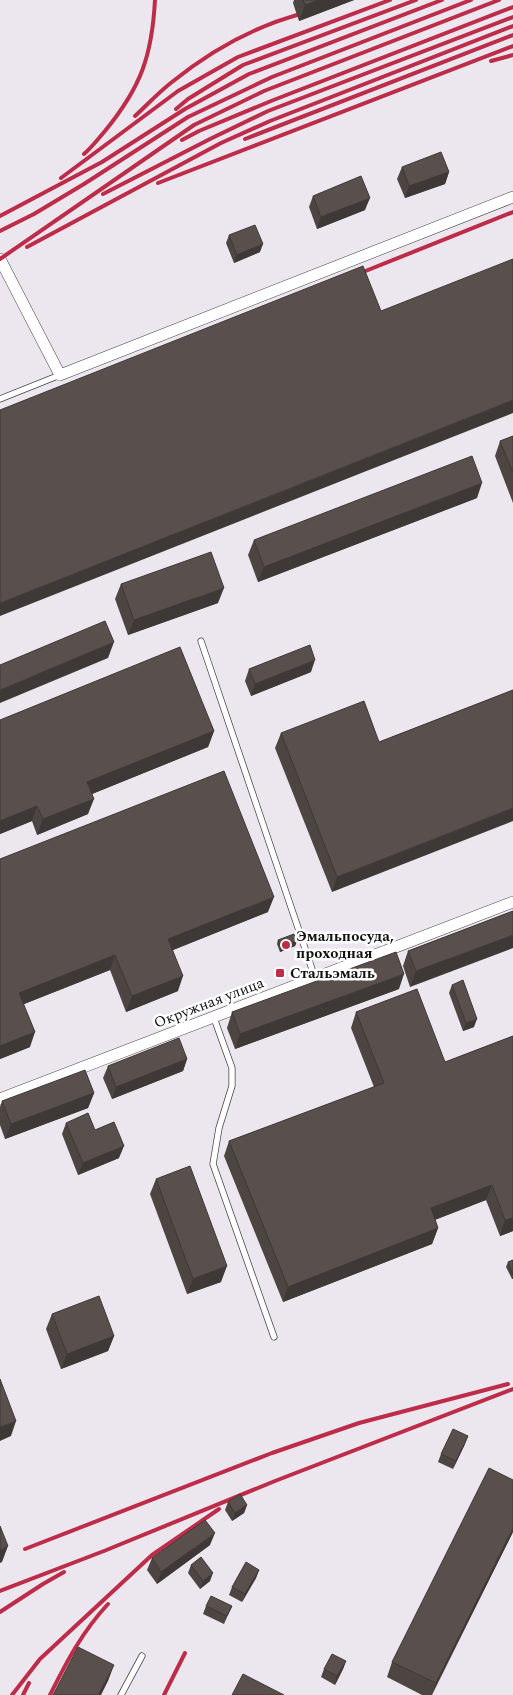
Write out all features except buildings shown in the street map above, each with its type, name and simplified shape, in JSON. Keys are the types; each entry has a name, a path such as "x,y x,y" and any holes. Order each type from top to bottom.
{"street":[{"path":"0,259 60,375 513,197"},
{"name":"Окружная улица","path":"0,1099 513,902"}],"lane":[{"path":"0,399 60,375"},
{"path":"201,641 315,979"},
{"path":"214,1018 232,1068 232,1086 219,1128 213,1164 274,1337"},
{"path":"121,1695 142,1656"}],"shaded area":[{"path":"0,0 513,0 513,1695 0,1695"}],"railway":[{"path":"84,154 117,115 136,85 151,38 155,0"},
{"path":"61,178 178,91 238,57 390,0"},
{"path":"176,109 188,99 243,65 416,0"},
{"path":"0,216 102,162 185,109 249,74 442,0"},
{"path":"0,231 34,214 84,184 188,117 272,77 471,0"},
{"path":"0,259 194,125 264,91 499,0"},
{"path":"182,140 271,101 513,7"},
{"path":"135,116 167,86 216,51 247,34 297,15"},
{"path":"103,194 268,111 513,17"},
{"path":"27,247 221,143 270,121 513,26"},
{"path":"245,139 513,35"},
{"path":"158,183 513,46"},
{"path":"491,61 513,55"},
{"path":"353,276 513,212"},
{"path":"25,1549 272,1453 359,1423 508,1384"},
{"path":"0,1591 275,1481 513,1389"},
{"path":"12,1695 40,1659 152,1555 219,1509"},
{"path":"0,1612 64,1572"},
{"path":"50,1695 83,1636 108,1604"},
{"path":"164,1695 185,1653"},
{"path":"23,1695 29,1683"}],"place":[{"name":"Эмальпосуда, проходная","path":"286,945"},
{"name":"Стальэмаль","path":"280,973"}]}
